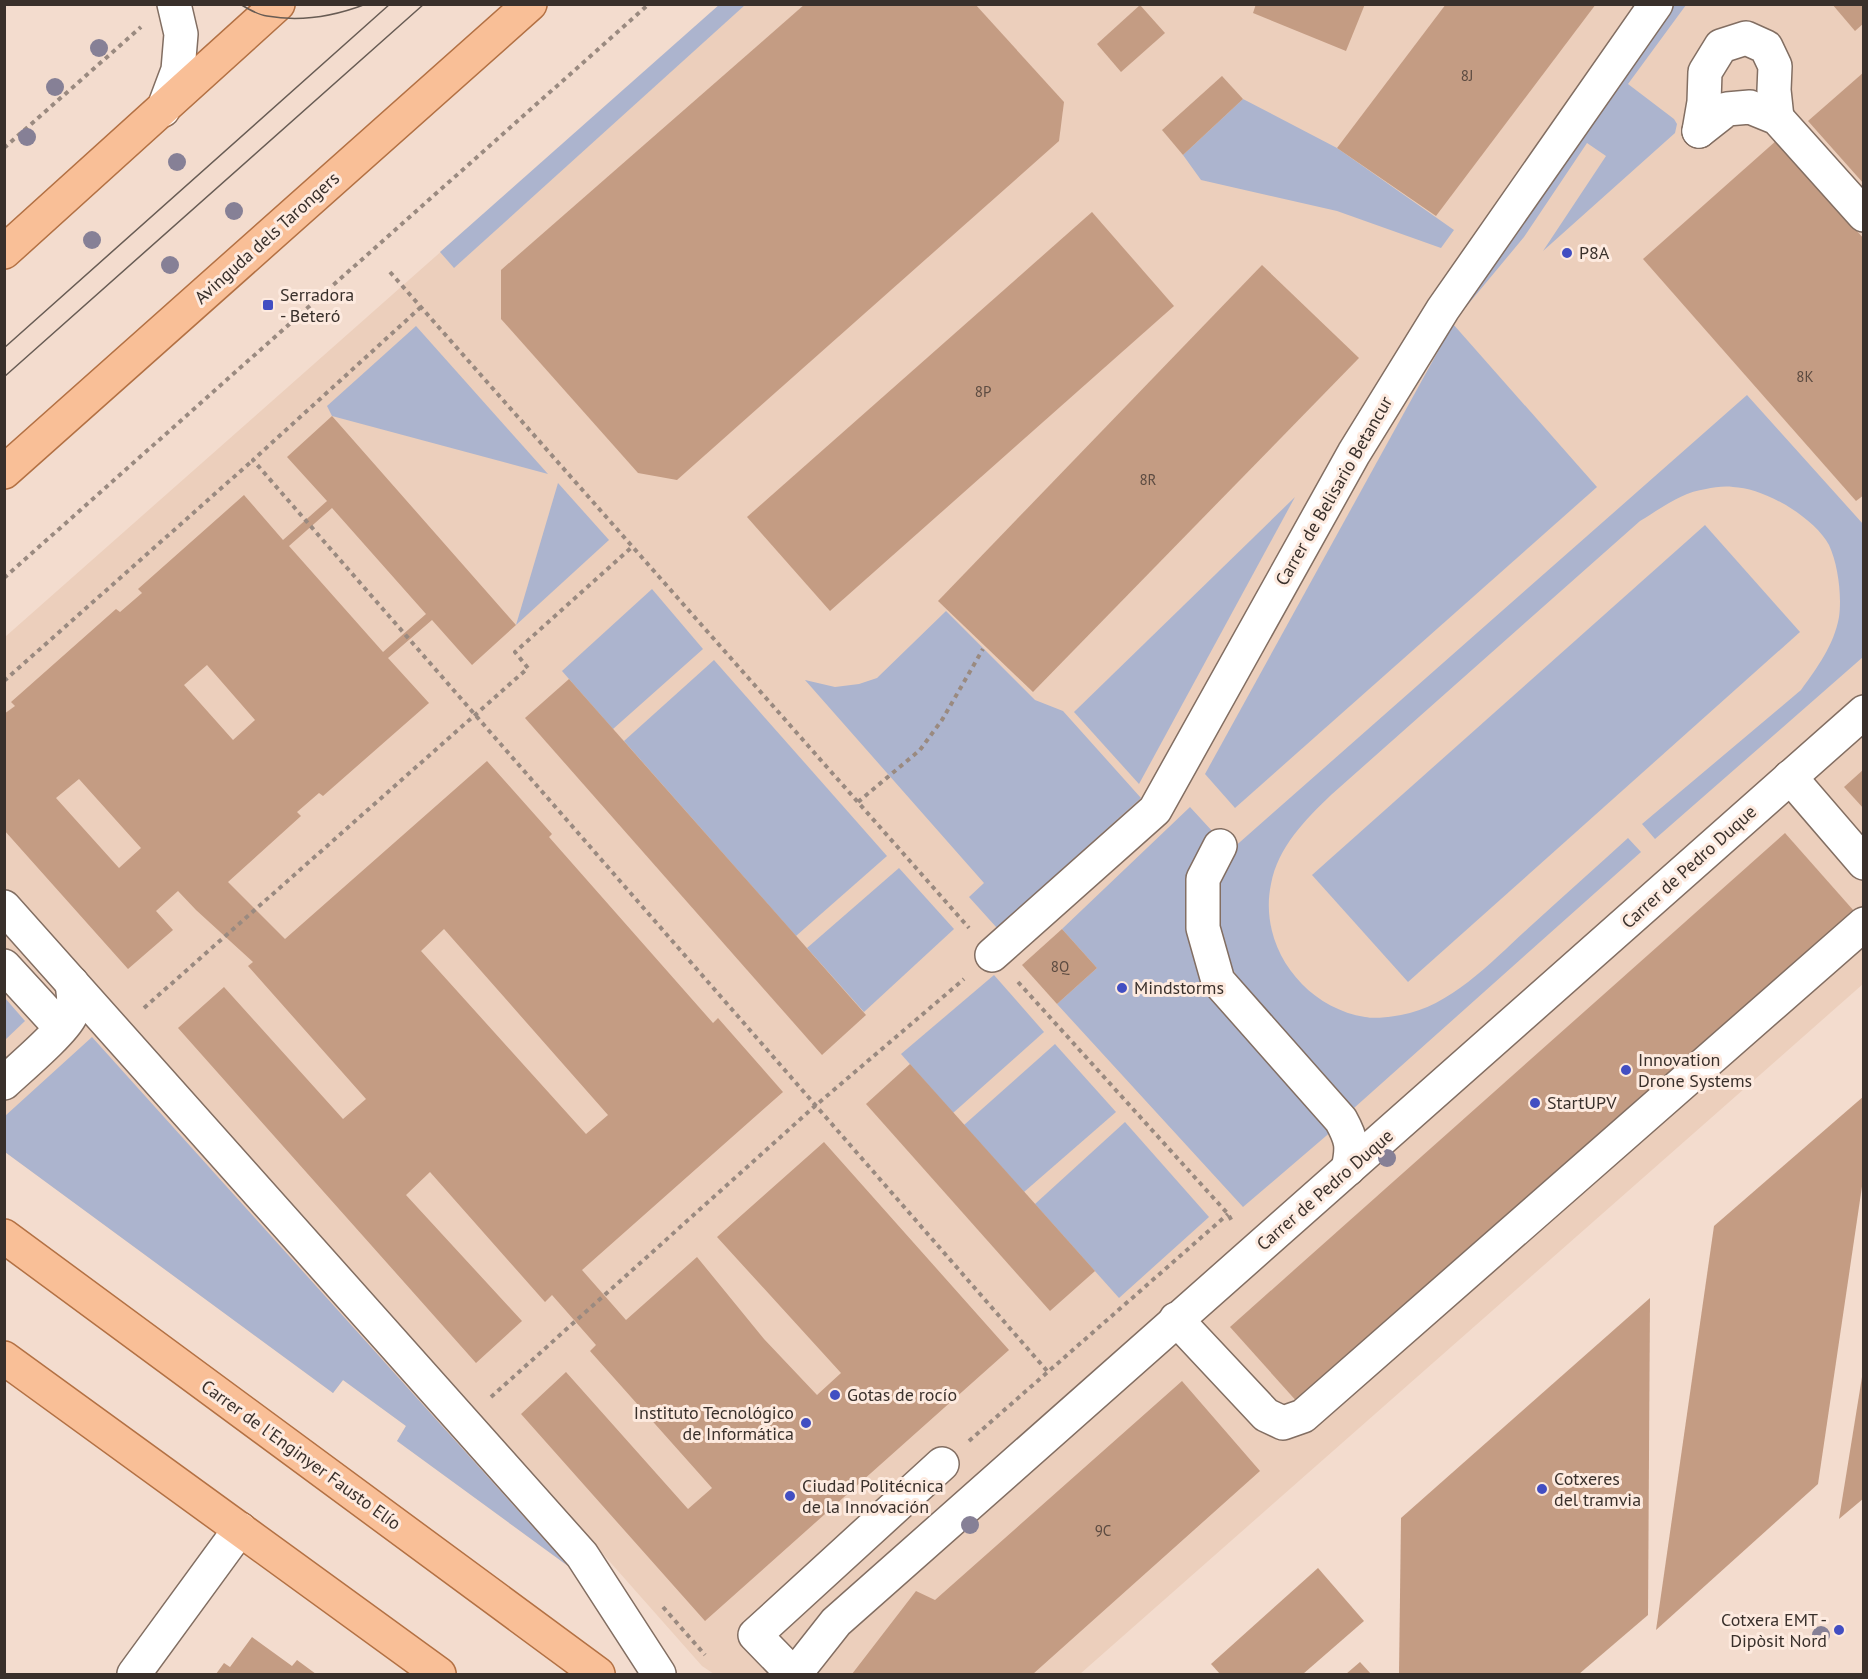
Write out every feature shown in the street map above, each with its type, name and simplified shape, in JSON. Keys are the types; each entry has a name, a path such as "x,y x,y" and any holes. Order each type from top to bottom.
{"main road":[{"path":"4,252 278,4"},
{"name":"Avinguda dels Tarongers","path":"4,472 530,4"},
{"name":"Carrer de l'Enginyer Fausto Elío","path":"4,1236 598,1674"},
{"path":"4,1358 439,1674"}],"street":[{"name":"Carrer de Belisario Betancur","path":"992,955 1155,810 1354,453 1437,318 1656,4"},
{"path":"162,12 181,34 178,70 163,110"},
{"path":"1777,118 1774,90 1775,66 1766,47 1746,38 1721,46 1706,72 1699,131 1727,109 1750,107 1777,118 1863,214"},
{"name":"Carrer de Pedro Duque","path":"794,1674 836,1622 1863,712"},
{"path":"1790,777 1863,863"},
{"path":"1220,846 1203,879 1203,928 1218,981 1341,1120 1350,1137 1352,1152 1348,1169"},
{"path":"4,907 582,1555 659,1674"},
{"path":"1176,1319 1266,1415 1283,1423 1303,1416 1863,924"},
{"path":"4,966 61,1028"},
{"path":"4,1083 71,1016 74,1001 72,983"},
{"path":"794,1674 755,1635 942,1464"},
{"path":"134,1674 240,1529"}],"path":[{"path":"4,578 649,4"},
{"path":"4,148 162,12"},
{"path":"390,272 992,955 1228,1214 1238,1232 1255,1252"},
{"path":"4,681 421,307"},
{"path":"253,460 1048,1372"},
{"path":"144,1008 528,668 515,652 633,546"},
{"path":"858,802 920,750 942,720 983,649"},
{"path":"484,1403 816,1106 992,955"},
{"path":"942,1464 1228,1214"}],"shaded area":[{"path":"720,4 745,5 454,268 440,252"},
{"path":"720,5 1863,5 1863,984 1080,1674 714,1674 702,1666 595,1545 568,1566 397,1441 406,1426 343,1380 333,1393 5,1152 5,637"},
{"path":"1672,5 1686,5 1628,84 1674,119 1677,124 1675,133 1543,251 1606,156 1587,143 1524,237 1460,314"},
{"path":"1243,99 1337,148 1454,230 1441,248 1337,211 1201,180 1183,155"},
{"path":"1453,324 1597,487 1235,808 1205,774"},
{"path":"416,326 548,474 332,416 327,406"},
{"path":"1747,395 1863,524 1863,657 1655,839 1642,824 1801,690 1819,665 1837,627 1840,590 1832,553 1822,535 1812,524 1787,506 1759,493 1727,487 1697,491 1672,502 1640,521 1331,795 1302,824 1280,858 1271,884 1269,907 1272,930 1279,951 1290,970 1305,987 1323,1001 1343,1011 1378,1018 1420,1010 1456,991 1489,965 1628,838 1641,852 1354,1108 1245,987 1228,963 1219,927 1217,889 1223,857"},
{"path":"558,483 609,540 516,625"},
{"path":"1295,497 1139,784 1074,712"},
{"path":"1705,525 1800,632 1408,982 1312,875"},
{"path":"652,589 703,649 613,729 562,671"},
{"path":"946,611 1035,700 1063,711 1141,798 997,928 969,897 984,883 805,680 835,687 859,684 877,678"},
{"path":"714,660 887,856 796,936 624,741"},
{"path":"1190,807 1213,832 1190,938 1333,1130 1243,1207 1057,1004 1097,968 1062,929"},
{"path":"899,868 954,929 864,1012 807,948"},
{"path":"994,975 1044,1032 953,1113 901,1054"},
{"path":"5,998 25,1021 4,1040"},
{"path":"92,1037 568,1566 397,1441 406,1426 343,1380 333,1393 5,1152 5,1116"},
{"path":"1055,1044 1116,1112 1024,1192 964,1125"},
{"path":"1125,1122 1209,1217 1119,1298 1035,1204"}],"building":[{"path":"805,4 975,4 1064,102 1059,141 677,480 638,473 501,319 501,270"},
{"path":"1256,4 1365,4 1346,51 1253,13"},
{"path":"1446,4 1596,4 1436,216 1337,148"},
{"path":"1832,4 1864,4 1864,23 1855,31"},
{"path":"1140,5 1165,33 1121,72 1097,44"},
{"path":"1864,72 1864,184 1808,121"},
{"path":"1222,76 1243,99 1183,155 1162,130"},
{"path":"1777,140 1864,239 1864,495 1856,501 1643,259"},
{"path":"1092,212 1174,306 830,611 747,517"},
{"path":"1262,265 1359,358 1033,692 938,601"},
{"path":"332,416 516,625 472,665 432,620 388,658 429,703 323,796 319,793 297,812 301,816 228,882 285,939 487,761 552,834 549,837 713,1023 718,1018 783,1092 582,1270 626,1320 697,1257 764,1339 817,1395 841,1373 717,1237 824,1142 1009,1350 705,1621 521,1414 566,1372 688,1509 712,1488 590,1351 596,1345 552,1295 545,1302 430,1172 406,1195 522,1321 476,1363 178,1028 224,987 343,1119 366,1099 248,966 253,962 178,891 156,911 173,930 128,969 4,830 4,714 15,706 11,702 116,609 120,612 142,593 138,589 244,495 283,540 327,501 287,457","holes":["332,508 426,614 383,652 289,546","207,665 255,720 233,740 184,685","79,779 141,848 119,868 56,798","444,929 608,1115 586,1134 421,951"]},
{"path":"569,679 866,1015 822,1055 525,718"},
{"path":"1864,769 1864,809 1844,787"},
{"path":"1785,833 1854,911 1299,1404 1230,1327"},
{"path":"1062,929 1097,968 1057,1004 1022,965"},
{"path":"910,1064 1095,1271 1050,1311 866,1104"},
{"name":"Cotxeres del tramvia","path":"1864,1096 1864,1173 1818,1484 1656,1630 1714,1226"},
{"name":"Cotxeres del tramvia","path":"1650,1298 1648,1615 1579,1674 1399,1674 1401,1518"},
{"path":"1862,1377 1864,1498 1839,1519"},
{"path":"1182,1381 1260,1471 1033,1674 852,1674 916,1591 935,1600"},
{"path":"1318,1568 1364,1621 1303,1674 1220,1674 1211,1664"},
{"path":"252,1637 292,1666 297,1660 316,1674 216,1674 224,1663 230,1667"},
{"path":"1360,1662 1371,1674 1346,1674"}],"tram line":[{"path":"240,4 253,12 279,18 330,15 366,4"},
{"path":"4,348 390,4"},
{"path":"4,377 424,4"}],"place":[{"name":"P8A","path":"1567,253"},
{"name":"Serradora - Beteró","path":"268,305"},
{"name":"Mindstorms","path":"1122,988"},
{"name":"Innovation Drone Systems","path":"1626,1070"},
{"name":"StartUPV","path":"1535,1103"},
{"name":"Gotas de rocío","path":"835,1395"},
{"name":"Instituto Tecnológico de Informática","path":"806,1423"},
{"name":"Cotxeres del tramvia","path":"1542,1489"},
{"name":"Ciudad Politécnica de la Innovación","path":"790,1496"},
{"name":"Cotxera EMT - Dipòsit Nord","path":"1839,1630"}]}
